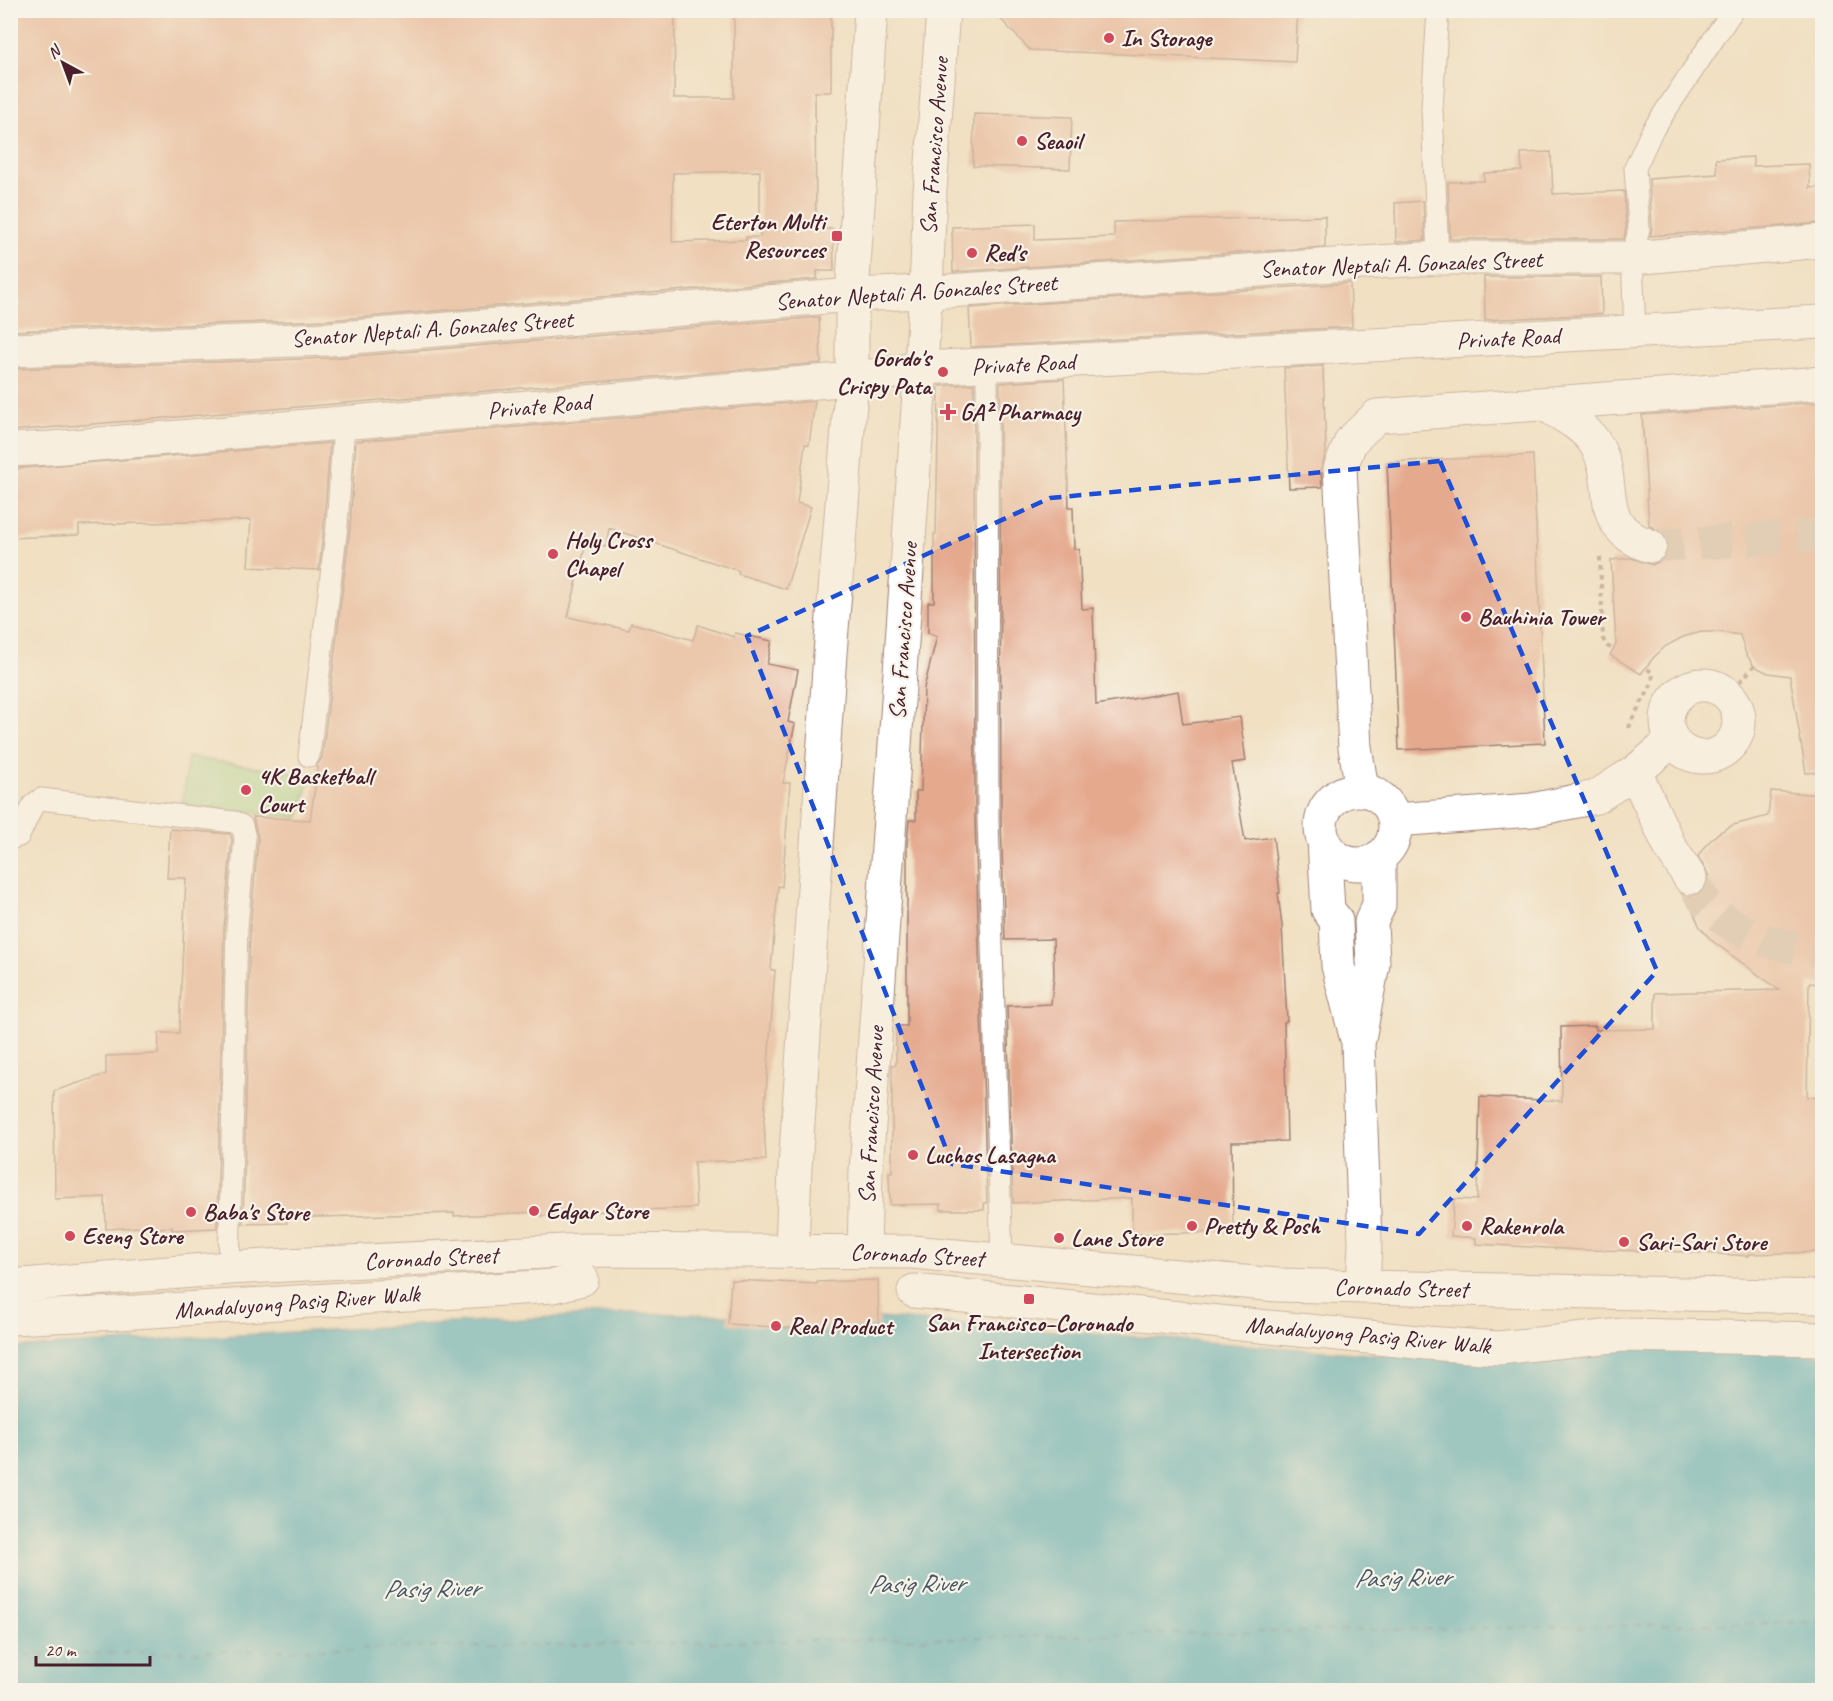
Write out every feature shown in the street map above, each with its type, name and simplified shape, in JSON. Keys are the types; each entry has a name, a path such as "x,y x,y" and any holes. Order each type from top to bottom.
{"street":[{"path":"792,1250 795,1167 829,665 852,379 852,295 871,10"},
{"name":"San Francisco Avenue","path":"864,1251 866,1170 921,369 930,191 943,10"},
{"name":"Senator Neptali A. Gonzales Street","path":"10,350 329,339 852,295 1438,258 1632,258 1822,241"},
{"name":"Private Road","path":"10,450 344,424 852,379 921,369 1822,322"},
{"path":"1362,789 1355,747 1340,469 1351,441 1377,416 1822,383"},
{"path":"1544,404 1577,423 1595,443 1606,467 1607,497 1616,525 1635,541 1650,546"},
{"path":"1698,685 1712,686 1728,695 1734,702 1739,725 1735,737 1728,746 1718,754 1707,757 1695,756 1678,747 1668,727 1668,713 1674,700 1685,691 1698,685"},
{"path":"1395,820 1543,808 1596,797 1635,772 1673,740"},
{"path":"1635,772 1671,847 1690,878"},
{"path":"1324,840 1331,852 1343,860 1355,864 1368,863 1388,848 1394,837 1395,820 1389,806 1377,794 1362,789 1345,792 1332,801 1324,813 1321,826 1324,840 1328,910 1336,920 1338,966 1358,1044 1365,1243 1363,1287"},
{"path":"1358,1044 1373,964 1371,922 1379,905 1379,857"},
{"name":"Coronado Street","path":"10,1286 228,1268 584,1250 792,1250 912,1252 1277,1285 1822,1297"},
{"name":"Mandaluyong Pasig River Walk","path":"10,1318 554,1286 582,1279"},
{"name":"Mandaluyong Pasig River Walk","path":"914,1291 1427,1343 1498,1348 1623,1335 1822,1339"}],"lane":[{"path":"1438,10 1432,108 1438,258"},
{"path":"1635,332 1632,258 1639,229 1635,168 1652,131 1733,10"},
{"path":"987,366 988,820 1002,1260"},
{"path":"309,756 337,526 344,424"},
{"path":"10,839 19,836 33,805 41,799 234,822 242,826 245,838 237,927 228,1268"}],"path":[{"path":"1600,556 1603,639 1606,646 1613,650"},
{"path":"1728,695 1754,666"},
{"path":"1628,732 1632,716 1653,681 1653,673 1646,668"}],"highlighted area":[{"path":"1440,461 1657,971 1419,1234 952,1164 747,636 1050,498"}],"green space":[{"name":"4K Basketball Court","path":"188,757 311,775 299,818 182,805"}],"water":[{"name":"Pasig River","path":"628,1313 879,1318 1489,1363 1610,1347 1822,1355 1822,1690 11,1690 11,1348"}],"building":[{"path":"10,10 675,10 674,98 734,98 734,10 831,10 831,92 815,92 816,229 833,229 834,271 817,271 817,279 328,320 10,331","holes":["760,171 760,237 746,237 746,240 672,242 673,173"]},
{"name":"In Storage","path":"992,10 1298,10 1295,62 1030,50"},
{"name":"Seaoil","path":"974,114 1072,117 1070,169 973,166"},
{"path":"1551,152 1553,194 1624,191 1626,228 1624,239 1450,239 1448,182 1484,181 1484,173 1522,171 1521,153"},
{"path":"1753,157 1753,166 1809,164 1810,188 1822,187 1822,223 1650,236 1652,228 1649,179 1717,174 1716,159"},
{"path":"1423,201 1425,240 1396,242 1395,203"},
{"path":"1325,216 1325,247 953,272 952,227 1035,224 1035,240 1114,237 1114,222"},
{"path":"1484,277 1601,277 1602,314 1485,320"},
{"path":"1350,283 1352,327 971,347 969,308"},
{"path":"819,317 821,363 10,431 10,369 331,358"},
{"path":"1323,366 1326,452 1321,470 1322,487 1289,488 1284,368"},
{"path":"1064,379 1069,507 1073,507 1074,549 1079,549 1082,609 1093,608 1096,705 1178,691 1183,724 1240,717 1246,761 1232,763 1245,841 1273,837 1280,893 1278,893 1287,1021 1284,1022 1287,1141 1232,1142 1233,1232 1132,1234 1132,1198 1013,1203 1007,1006 1051,1004 1054,976 1053,939 1005,940 1001,820 1000,383"},
{"path":"974,384 975,820 987,1203 984,1203 984,1210 941,1210 941,1204 890,1205 892,1065 896,1065 896,1026 907,1026 909,820 916,820 916,791 921,791 924,688 937,636 928,633 928,602 934,602 939,386"},
{"path":"815,401 809,445 805,444 797,503 811,507 786,589 609,528 606,546 586,543 568,617 629,630 631,623 693,640 698,625 734,637 735,633 772,641 767,664 798,670 788,722 795,724 783,783 790,783 782,887 778,886 771,970 775,970 764,1120 766,1160 694,1162 696,1208 584,1212 584,1215 541,1216 541,1212 454,1216 454,1213 287,1218 287,1223 243,1224 250,928 258,839 253,817 310,820 318,767 316,766 322,758 350,527 356,441"},
{"path":"1822,402 1822,772 1806,773 1790,676 1768,673 1754,666 1746,654 1740,635 1701,632 1683,637 1666,646 1641,674 1610,655 1616,644 1611,560 1632,558 1652,565 1661,561 1667,553 1669,544 1666,536 1649,525 1642,415"},
{"path":"330,443 319,570 248,567 251,520 79,525 79,535 10,538 10,469"},
{"name":"Bauhinia Tower","path":"1533,455 1545,743 1399,750 1387,462"},
{"path":"1771,791 1822,795 1822,984 1809,983 1807,1097 1822,1098 1822,1252 1749,1254 1749,1256 1667,1251 1581,1250 1476,1244 1476,1238 1451,1236 1454,1199 1477,1200 1480,1097 1562,1101 1561,1027 1596,1026 1596,1030 1655,1029 1655,993 1779,990 1711,940 1700,927 1693,912 1690,897 1700,894 1707,886 1709,876 1698,856 1705,846 1718,833 1733,825 1768,816"},
{"path":"170,829 230,834 232,839 224,927 217,1228 106,1229 105,1197 55,1199 54,1091 106,1074 106,1056 158,1054 159,1033 179,1033 186,878 167,878"},
{"path":"731,1280 817,1284 817,1282 878,1280 879,1327 806,1329 728,1324"}],"ferry route":[{"path":"10,1655 1822,1622"}],"tunnel":[{"path":"1650,546 1822,535"},
{"path":"1690,878 1705,902 1732,925 1761,939 1791,947 1822,951"}],"place":[{"name":"In Storage","path":"1109,38"},
{"name":"Seaoil","path":"1022,141"},
{"name":"Eterton Multi Resources","path":"837,236"},
{"name":"Red's","path":"972,253"},
{"name":"Gordo's Crispy Pata","path":"943,372"},
{"name":"GA² Pharmacy","path":"948,412"},
{"name":"Holy Cross Chapel","path":"553,554"},
{"name":"Bauhinia Tower","path":"1466,617"},
{"name":"4K Basketball Court","path":"246,790"},
{"name":"Luchos Lasagna","path":"913,1155"},
{"name":"Edgar Store","path":"534,1211"},
{"name":"Baba's Store","path":"191,1212"},
{"name":"Pretty & Posh","path":"1192,1226"},
{"name":"Rakenrola","path":"1467,1226"},
{"name":"Eseng Store","path":"70,1236"},
{"name":"Lane Store","path":"1059,1238"},
{"name":"Sari-Sari Store","path":"1624,1242"},
{"name":"San Francisco–Coronado Intersection","path":"1029,1299"},
{"name":"Real Product","path":"776,1326"}]}
